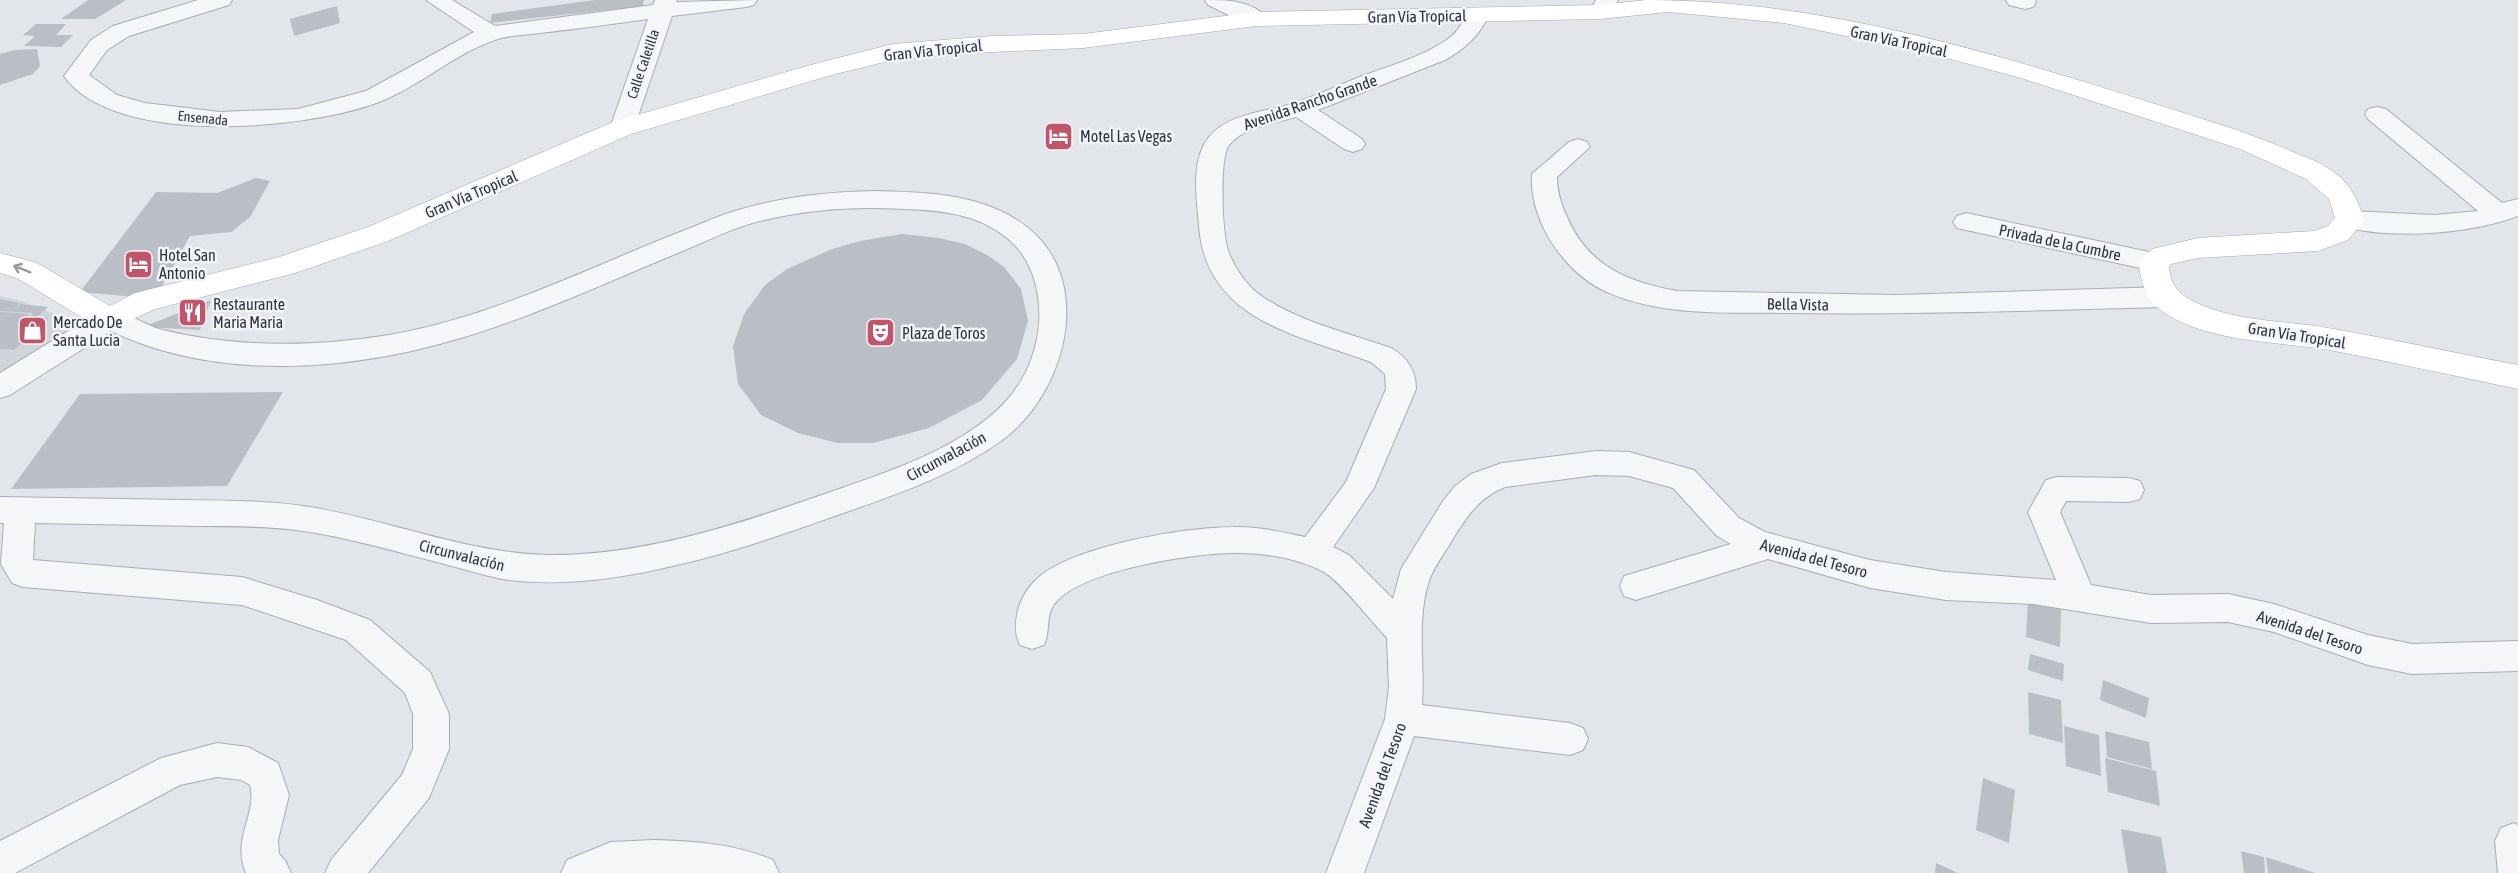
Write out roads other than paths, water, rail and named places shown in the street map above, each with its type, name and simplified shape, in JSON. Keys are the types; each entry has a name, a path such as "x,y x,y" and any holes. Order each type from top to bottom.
{"main road":[{"name":"Gran Vía Tropical","path":"109,319 146,300 285,266 378,234 622,128 827,68 893,52 992,44 1083,41 1256,19 1478,15 1604,6 1668,5 1784,16 1930,46 2030,73 2250,143 2316,173 2342,195 2350,220"},
{"path":"2165,297 2157,287 2154,262 2162,256 2198,248 2318,241 2338,232 2350,220"},
{"path":"0,263 27,270 109,319"},
{"path":"0,286 109,319"},
{"name":"Gran Vía Tropical","path":"2165,297 2179,307 2234,325 2328,338 2518,377"}],"street":[{"name":"Ensenada","path":"221,0 121,31 99,45 76,76 101,96 142,110 195,119 270,120 340,107 374,96 400,84 457,49 491,33 663,6 746,0"},
{"path":"437,0 491,33"},
{"path":"1216,0 1256,19"},
{"name":"Calle Caletilla","path":"622,128 663,6"},
{"name":"Avenida Rancho Grande","path":"1312,552 1359,488 1401,389 1402,378 1394,362 1381,355 1276,317 1251,303 1228,277 1214,249 1209,184 1212,156 1218,142 1228,133 1245,124 1300,109 1437,55 1456,44 1470,32 1478,15"},
{"path":"1300,109 1353,144"},
{"path":"2377,114 2509,211"},
{"name":"Bella Vista","path":"1578,147 1545,174 1543,191 1572,253 1588,269 1613,285 1641,295 1677,301 1874,305 2165,297"},
{"name":"Circunvalación","path":"10,510 277,515 350,527 509,567 567,567 654,557 732,539 913,476 959,453 997,428 1022,403 1041,373 1050,344 1053,316 1050,290 1043,265 1028,242 1004,223 971,209 936,202 847,199 793,206 742,218 488,318 422,338 357,350 245,354 158,339 109,319"},
{"path":"2350,220 2453,225 2509,211"},
{"name":"Privada de la Cumbre","path":"1966,222 2154,262"},
{"name":"Gran Vía Tropical","path":"0,387 109,319"},
{"name":"Avenida del Tesoro","path":"1346,873 1403,719 1406,687 1404,633 1413,579 1454,510 1466,495 1482,483 1502,475 1596,463 1629,464 1683,479 1728,527 1755,543 1870,574 1946,586 2006,587 2151,609 2228,608 2274,618 2368,650 2412,659 2518,656"},
{"path":"2080,598 2044,512 2057,489 2129,490"},
{"path":"10,510 18,564 22,573 242,591 317,614 358,630 418,683 431,714 431,749 416,786 344,873"},
{"path":"1032,635 1034,612 1040,597 1048,587 1116,558 1168,547 1233,540 1312,552 1338,564 1404,633"},
{"path":"1636,586 1768,546"},
{"path":"1403,719 1570,739"},
{"path":"0,861 174,770 217,760 248,764 266,775 271,795 259,840 261,863 272,873"},
{"path":"580,873 611,860 654,858 706,860 760,873"}],"place":[{"name":"Motel Las Vegas","path":"1059,136"},
{"name":"Hotel San Antonio","path":"138,264"},
{"name":"Restaurante Maria Maria","path":"192,313"},
{"name":"Mercado De Santa Lucia","path":"32,331"},
{"name":"Plaza de Toros","path":"881,333"}]}
